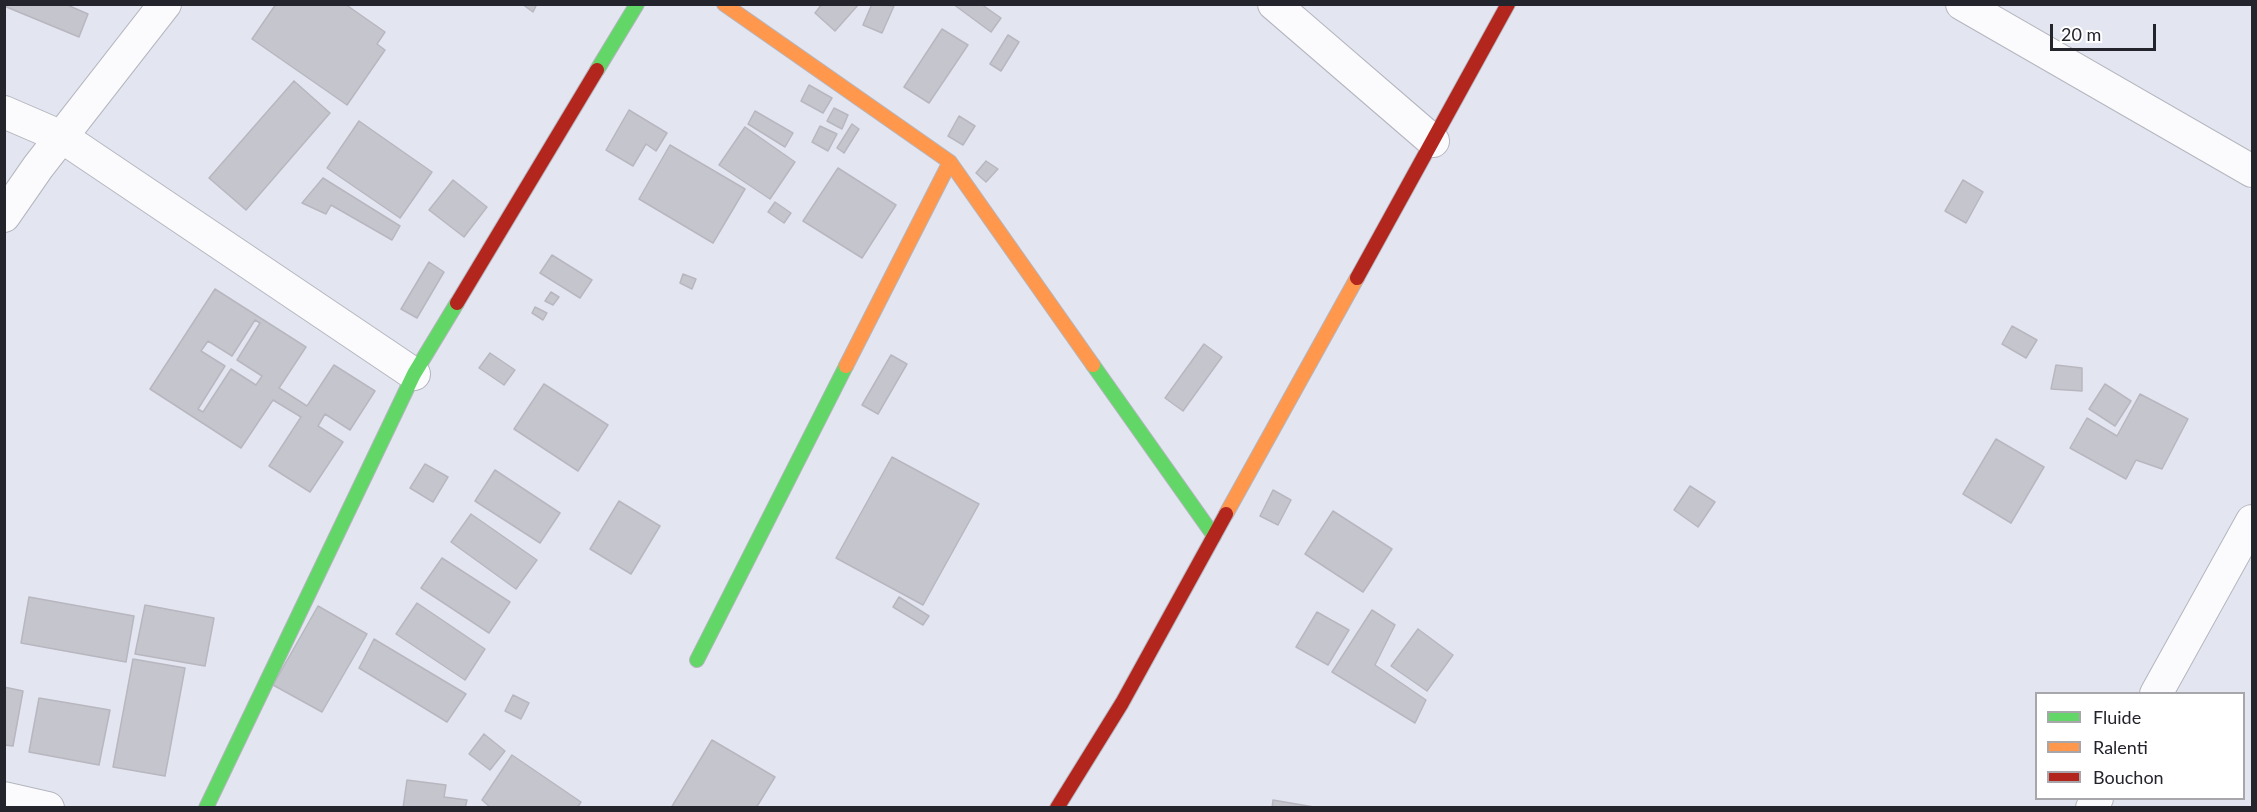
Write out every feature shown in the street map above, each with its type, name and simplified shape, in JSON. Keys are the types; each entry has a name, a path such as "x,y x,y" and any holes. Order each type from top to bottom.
{"street":[{"path":"4,216 165,4"},
{"path":"206,807 414,374 637,4"},
{"path":"724,4 950,162 1214,536"},
{"path":"1274,4 1433,141"},
{"path":"1057,807 1122,703 1508,4"},
{"path":"1962,4 2253,171"},
{"path":"4,112 62,137 414,374"},
{"path":"697,660 950,162"},
{"path":"2157,692 2253,521"},
{"path":"4,798 48,807"}],"building":[{"path":"4,4 65,4 88,14 79,37 4,6"},
{"path":"276,4 345,4 385,32 377,44 385,50 347,105 252,39"},
{"path":"522,4 537,4 533,12"},
{"path":"822,4 859,4 835,31 815,13"},
{"path":"872,4 894,6 882,33 863,25"},
{"path":"953,4 981,4 1001,18 991,32"},
{"path":"942,29 968,45 929,103 904,87"},
{"path":"1008,35 1019,42 1001,71 990,64"},
{"path":"294,81 330,113 246,210 209,178"},
{"path":"809,85 832,98 823,113 801,101"},
{"path":"834,108 848,115 842,129 827,121"},
{"path":"629,110 667,133 656,151 646,144 633,166 606,150"},
{"path":"755,111 793,133 785,147 748,124"},
{"path":"959,116 975,126 963,145 948,136"},
{"path":"359,121 432,172 400,218 327,168"},
{"path":"852,124 859,129 844,153 837,148"},
{"path":"820,126 837,134 828,151 812,142"},
{"path":"745,127 795,162 770,199 719,165"},
{"path":"670,145 745,189 713,243 639,199"},
{"path":"986,161 998,169 986,182 976,173"},
{"path":"838,168 896,205 862,258 803,221"},
{"path":"323,178 400,226 392,240 331,205 326,214 302,203"},
{"path":"453,180 487,207 464,237 429,210"},
{"path":"1963,180 1983,192 1966,223 1945,211"},
{"path":"775,202 791,213 784,223 768,212"},
{"path":"552,255 592,280 580,298 540,273"},
{"path":"429,262 444,272 417,318 401,309"},
{"path":"683,274 696,279 692,289 680,283"},
{"path":"215,289 306,347 279,388 307,406 334,365 375,391 350,430 325,414 318,426 343,442 310,492 269,466 301,417 273,400 241,448 150,389","holes":["255,320 260,323 237,360 262,376 256,385 231,369 203,412 198,409 225,366 201,351 208,341 232,356"]},
{"path":"551,292 559,297 553,305 545,301"},
{"path":"535,307 547,313 543,320 532,313"},
{"path":"2012,326 2037,340 2026,358 2002,344"},
{"path":"1204,344 1222,357 1183,411 1165,398"},
{"path":"490,353 515,370 504,385 479,368"},
{"path":"891,355 907,364 878,414 862,405"},
{"path":"2056,365 2082,368 2082,391 2051,389"},
{"path":"544,384 608,425 578,471 514,429"},
{"path":"2105,384 2131,401 2115,426 2089,409"},
{"path":"2140,394 2188,419 2162,469 2136,460 2126,479 2070,448 2087,418 2117,436"},
{"path":"1996,439 2044,467 2011,523 1963,494"},
{"path":"892,457 979,504 923,605 836,558"},
{"path":"425,464 448,477 433,502 410,488"},
{"path":"495,470 560,513 540,543 475,501"},
{"path":"1690,486 1715,502 1698,527 1674,510"},
{"path":"1273,490 1291,500 1278,525 1260,516"},
{"path":"619,501 660,526 631,574 590,549"},
{"path":"1333,511 1392,549 1363,592 1305,554"},
{"path":"471,514 537,560 516,589 451,542"},
{"path":"442,558 510,602 489,633 421,588"},
{"path":"29,597 134,616 126,662 21,643"},
{"path":"899,597 929,616 923,625 893,607"},
{"path":"417,603 485,649 465,680 396,634"},
{"path":"145,605 214,618 205,666 135,654"},
{"path":"318,606 367,634 322,712 273,685"},
{"path":"1372,610 1395,625 1375,665 1426,700 1415,723 1332,672"},
{"path":"1317,612 1349,630 1328,665 1296,647"},
{"path":"1418,629 1453,655 1427,691 1391,666"},
{"path":"374,639 466,694 447,722 359,668"},
{"path":"133,659 185,668 165,776 113,767"},
{"path":"4,687 23,691 13,746 4,745"},
{"path":"513,695 529,703 521,719 505,711"},
{"path":"39,698 110,710 99,765 29,752"},
{"path":"484,734 505,751 490,770 469,754"},
{"path":"712,740 775,777 756,808 671,808"},
{"path":"512,755 581,802 577,808 491,808 482,800"},
{"path":"407,780 446,785 444,797 467,800 465,808 403,808"},
{"path":"1273,800 1314,807 1314,808 1272,808"}],"traffic: fast":[{"path":"597,70 637,4"},
{"path":"206,808 414,374 457,303"},
{"path":"1093,365 1214,536"},
{"path":"697,660 846,366"}],"traffic: slow":[{"path":"724,4 950,162 1093,365"},
{"path":"846,366 950,162"},
{"path":"1226,514 1357,278"}],"traffic: jam":[{"path":"1357,278 1508,4"},
{"path":"457,303 597,70"},
{"path":"1057,808 1122,703 1226,514"}]}
